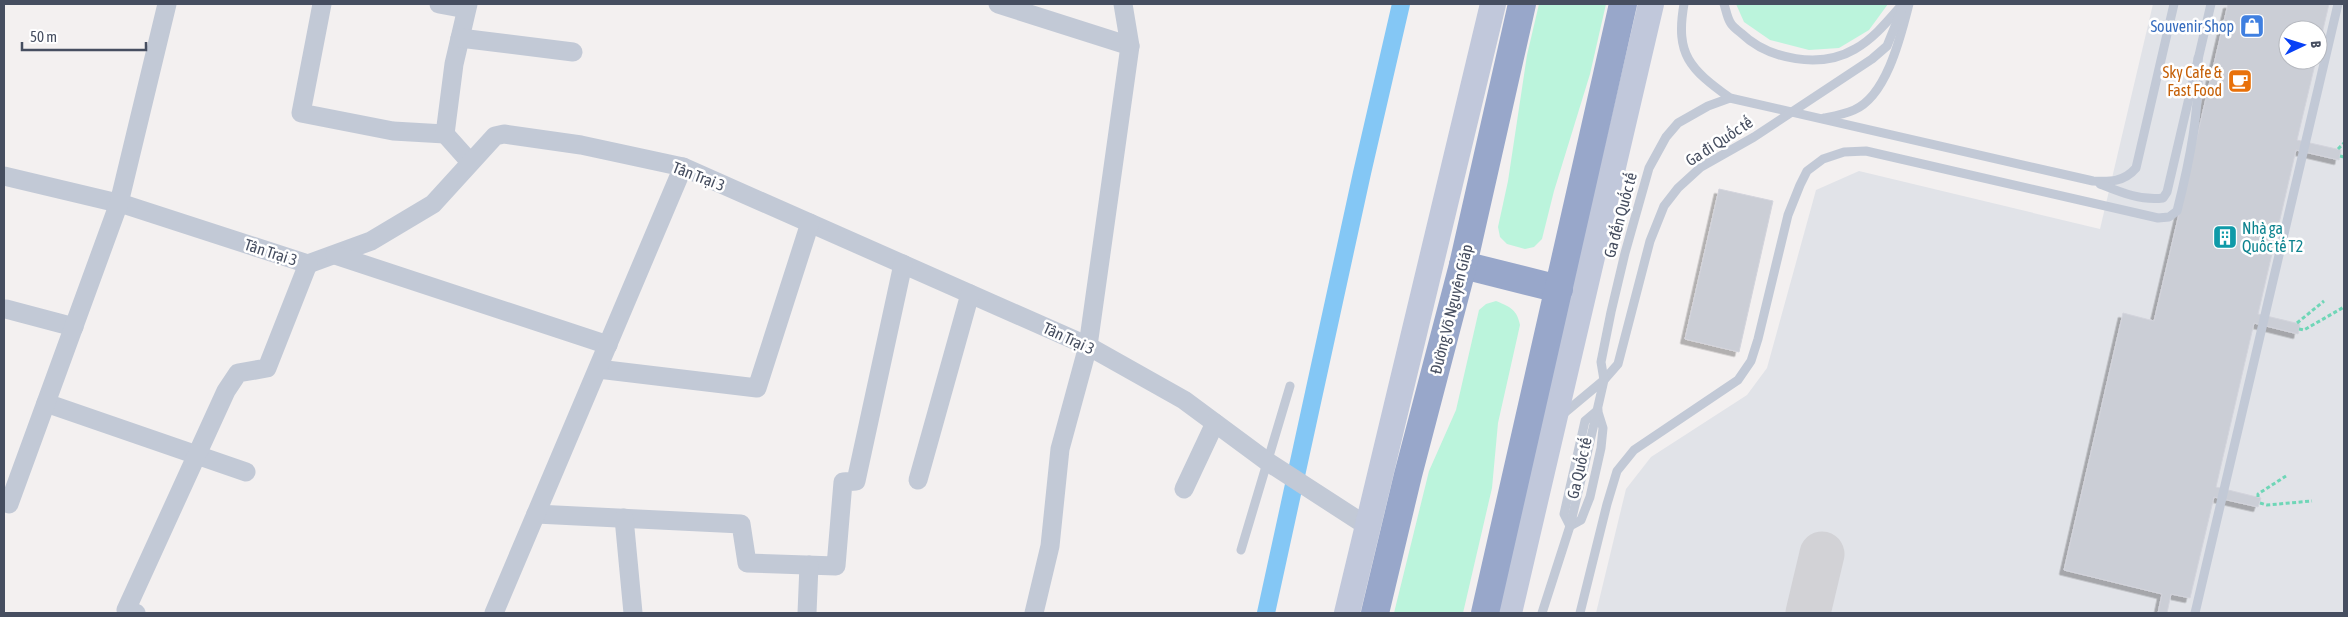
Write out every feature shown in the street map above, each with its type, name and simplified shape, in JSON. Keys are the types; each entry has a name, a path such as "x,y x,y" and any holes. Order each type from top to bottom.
{"highway":[{"name":"Đường Võ Nguyên Giáp","path":"1375,613 1408,475 1463,265 1522,4"},
{"path":"1485,613 1624,4"},
{"path":"1463,265 1559,289"}],"main road":[{"name":"Đường Võ Nguyên Giáp","path":"1347,613 1493,4"},
{"path":"1509,613 1651,4"}],"street":[{"path":"6,509 119,203 167,4"},
{"path":"322,4 301,113 393,131 445,134 470,162"},
{"path":"439,4 467,6 454,64 445,134"},
{"path":"998,4 1130,46"},
{"path":"1034,613 1050,546 1060,448 1088,346 1130,46 1123,4"},
{"path":"460,38 573,52"},
{"name":"Tân Trại 3","path":"4,176 119,203 308,264 371,241 433,204 494,136 504,134 581,145 683,167 1088,346 1184,400 1268,462 1367,526"},
{"path":"494,613 683,167"},
{"path":"598,369 757,388 810,223"},
{"path":"334,255 608,344"},
{"path":"136,613 126,610 226,391 238,373 267,368 308,264"},
{"path":"536,514 741,524 747,563 836,566 843,482 856,481 903,264"},
{"path":"918,480 970,294"},
{"path":"6,309 74,327"},
{"path":"46,403 197,453 246,472"},
{"path":"1184,489 1216,423"},
{"path":"624,518 633,613"},
{"path":"807,613 808,565"}],"lane":[{"path":"1684,4 1680,28 1684,52 1695,69 1730,98 2093,181 2125,194 2152,200 2163,198 2166,192 2211,4"},
{"path":"1724,4 1730,23 1757,47 1782,56 1814,60 1835,58 1856,49 1878,31 1904,4"},
{"name":"Ga đi Quốc tế","path":"1604,380 1618,364 1650,241 1664,206 1678,188 1701,167 1857,71 1887,46 1904,4"},
{"path":"1821,119 1855,110 1870,97 1884,78 1892,62 1909,4"},
{"path":"2093,181 2113,182 2130,176 2136,168 2174,4"},
{"path":"2195,613 2338,4"},
{"path":"1580,613 1617,471 1634,450 1738,380 1751,360 1772,287 1788,215 1807,171 1823,159 1844,152 1866,151 2158,218 2169,216 2177,211 2192,143 2198,100 2198,58"},
{"name":"Ga đến Quốc tế","path":"1604,380 1600,362 1625,252 1649,168 1666,137 1678,122 1708,106 1730,98"},
{"path":"1553,422 1604,380"},
{"name":"Ga Quốc tế","path":"1542,613 1570,526 1581,520 1590,497 1603,428 1598,410 1604,380"},
{"path":"1241,550 1290,386"},
{"name":"Ga Quốc tế","path":"1570,526 1564,514 1585,421 1598,410"}],"path":[{"path":"2338,149 2344,143"},
{"path":"2297,323 2324,301"},
{"path":"2299,329 2304,330 2344,307"},
{"path":"2258,497 2258,494 2286,476"},
{"path":"2260,503 2267,505 2312,501"}],"shaded area":[{"path":"2153,4 2344,4 2344,613 1596,613 1626,489 1651,457 1747,395 1767,368 1816,190 1859,171 2100,229"}],"green space":[{"path":"1539,4 1606,4 1590,74 1554,191 1542,239 1534,247 1525,249 1507,244 1500,237 1498,227 1508,181 1527,55"},
{"path":"1736,4 1888,4 1869,30 1839,48 1809,50 1770,40 1744,22"},
{"path":"1496,301 1506,305 1515,312 1520,325 1498,423 1492,488 1463,613 1394,613 1429,471 1456,410 1479,310 1486,304"}],"building":[{"name":"Nhà ga Quốc tế T2","path":"2228,4 2329,4 2325,20 2278,20 2278,70 2314,70 2297,140 2341,150 2339,160 2296,150 2258,314 2300,324 2298,334 2254,323 2216,487 2261,498 2258,507 2214,497 2190,598 2171,594 2167,613 2158,613 2162,594 2064,570 2123,313 2154,321"},
{"path":"1719,189 1773,201 1739,352 1685,339"}],"waterway":[{"path":"1266,613 1362,173 1401,4"}],"taxiway":[{"path":"1808,613 1822,554"}],"place":[{"name":"Souvenir Shop","path":"2252,26"},
{"name":"Sky Cafe & Fast Food","path":"2240,81"},
{"name":"Nhà ga Quốc tế T2","path":"2225,237"}]}
